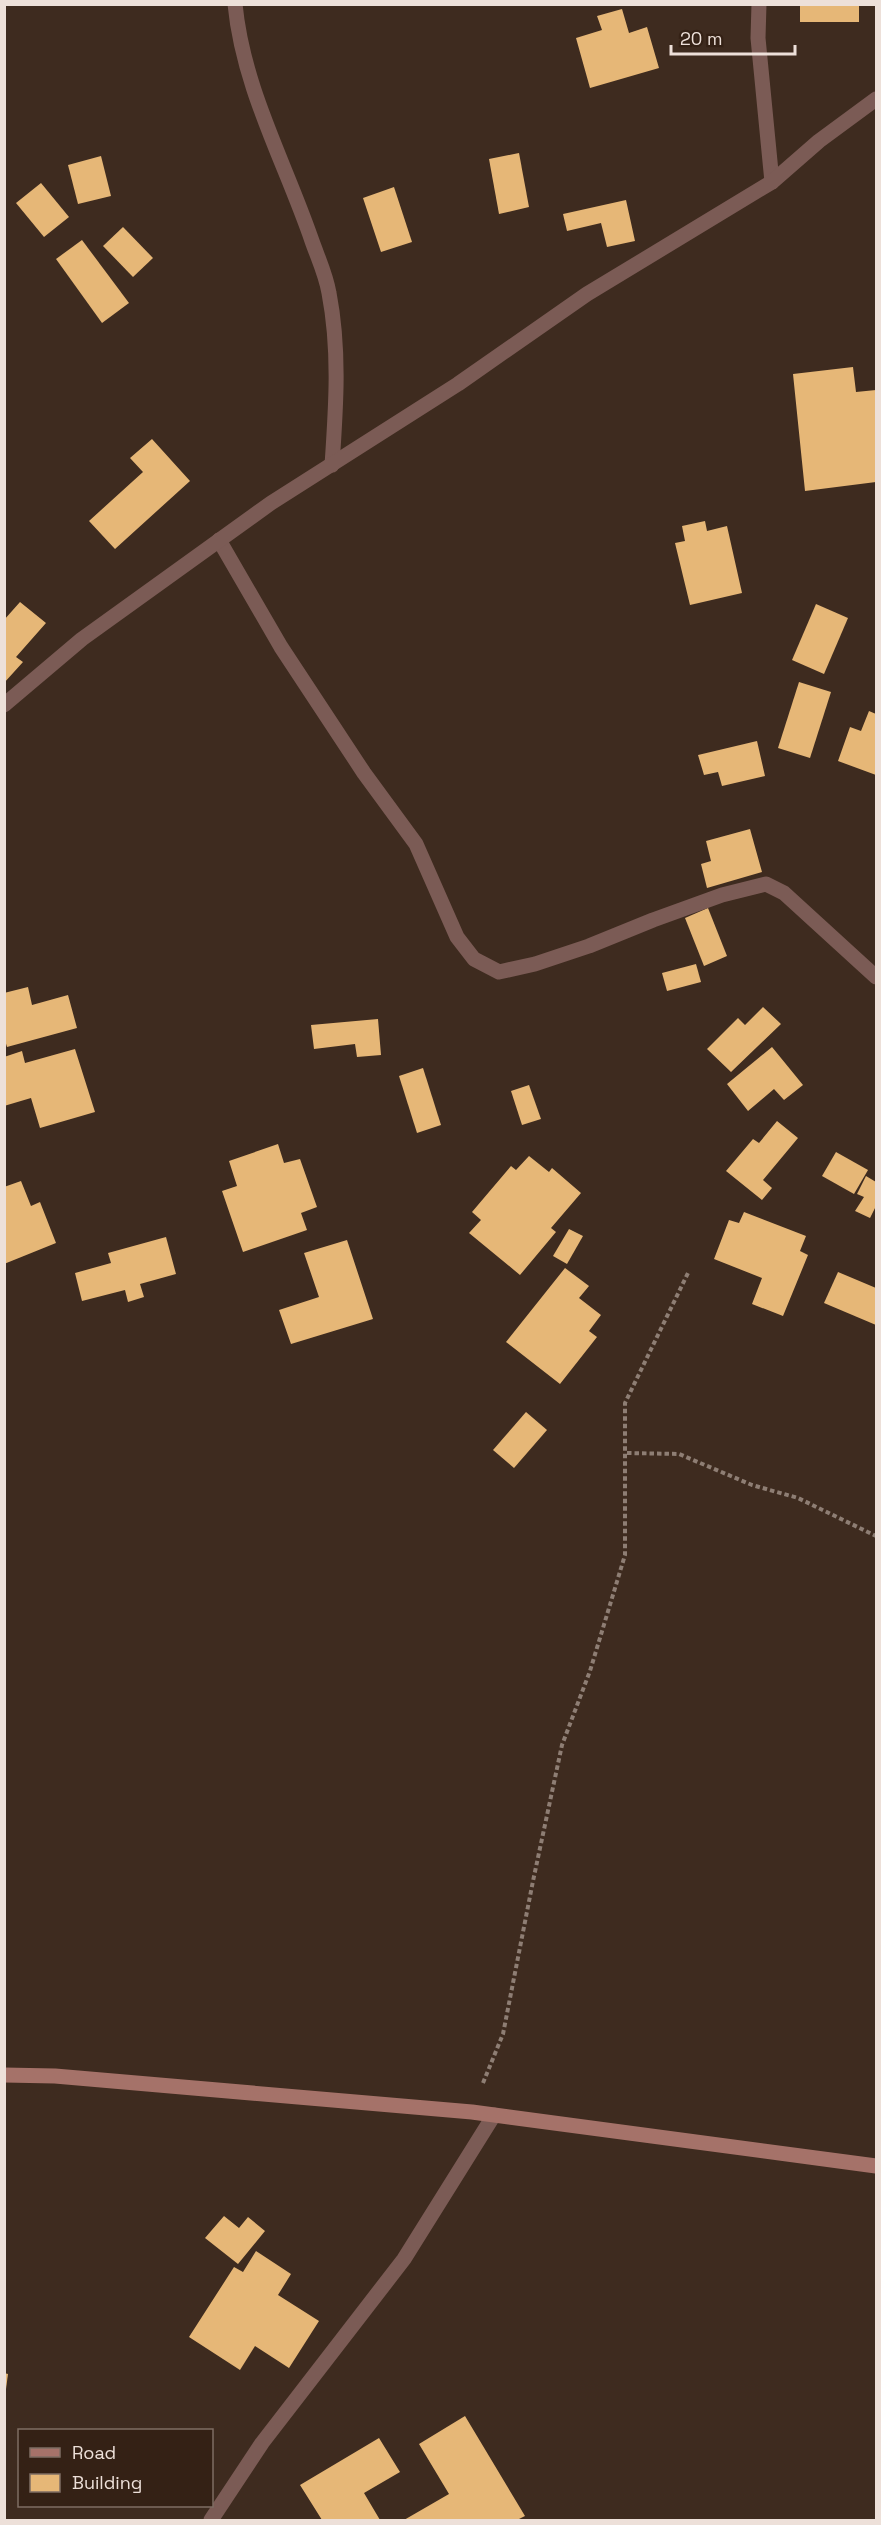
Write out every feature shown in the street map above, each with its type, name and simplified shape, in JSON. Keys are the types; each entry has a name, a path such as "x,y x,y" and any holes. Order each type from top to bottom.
{"main road":[{"path":"4,2075 55,2076 472,2112 876,2166"}],"street":[{"path":"235,4 238,37 268,132 303,216 329,291 338,379 332,465"},
{"path":"759,4 758,38 772,182"},
{"path":"4,705 82,639 271,503 458,384 587,294 772,182 819,141 876,99"},
{"path":"219,540 281,647 364,773 416,844 457,937 474,959 499,972 535,964 590,946 722,895 766,884 784,892 876,977"},
{"path":"211,2520 262,2443 404,2259 494,2115"}],"path":[{"path":"472,2112 503,2034 532,1881 562,1745 590,1671 626,1555 625,1403 688,1273"},
{"path":"627,1453 679,1454 752,1485 798,1498 876,1536"}],"building":[{"path":"800,4 859,4 859,22 800,22"},
{"path":"622,9 629,33 647,27 659,68 590,88 576,38 602,30 597,16"},
{"path":"519,153 529,207 499,214 489,159"},
{"path":"101,156 111,196 78,204 68,165"},
{"path":"41,183 69,217 44,237 16,203"},
{"path":"394,187 412,242 381,252 363,198"},
{"path":"626,200 635,241 607,247 601,223 567,231 563,214"},
{"path":"123,227 153,258 133,277 103,246"},
{"path":"82,240 129,303 102,323 56,259"},
{"path":"853,367 856,392 876,390 876,482 805,491 793,374"},
{"path":"152,439 190,481 115,549 89,521 143,472 130,458"},
{"path":"705,521 707,531 727,526 742,593 690,605 675,543 685,541 682,526"},
{"path":"20,602 46,623 16,657 23,662 4,683 4,620"},
{"path":"816,604 848,618 824,674 792,660"},
{"path":"799,682 831,692 810,758 778,748"},
{"path":"869,711 876,714 876,775 838,761 850,727 861,731"},
{"path":"757,741 765,776 722,786 718,772 704,775 698,755"},
{"path":"750,829 762,872 707,888 701,864 711,861 706,841"},
{"path":"708,908 727,956 704,966 685,918"},
{"path":"696,964 701,982 667,991 662,973"},
{"path":"28,987 32,1005 68,995 77,1028 7,1047 4,1037 4,993"},
{"path":"763,1007 781,1024 731,1072 707,1049 738,1018 745,1025"},
{"path":"378,1019 381,1055 357,1057 355,1044 314,1049 311,1025"},
{"path":"772,1047 803,1085 784,1100 774,1089 748,1111 727,1084"},
{"path":"75,1049 95,1112 40,1128 31,1098 4,1106 4,1057 22,1051 25,1063"},
{"path":"423,1068 441,1125 417,1133 399,1076"},
{"path":"529,1085 541,1119 522,1125 511,1091"},
{"path":"777,1121 798,1138 763,1180 772,1188 762,1200 726,1171 753,1139 759,1143"},
{"path":"278,1144 284,1163 300,1159 317,1207 301,1213 307,1230 243,1252 222,1191 237,1186 229,1161"},
{"path":"836,1152 868,1170 854,1194 822,1176"},
{"path":"529,1156 549,1172 552,1168 581,1193 551,1228 556,1232 520,1275 469,1233 481,1220 472,1212 511,1166 516,1170"},
{"path":"866,1176 876,1182 876,1206 870,1218 855,1211 864,1197 857,1194"},
{"path":"21,1181 31,1206 40,1202 56,1243 4,1264 4,1187"},
{"path":"744,1212 806,1236 800,1251 808,1255 783,1316 752,1304 762,1278 714,1259 729,1220 739,1223"},
{"path":"569,1229 583,1236 567,1264 553,1256"},
{"path":"166,1237 176,1274 140,1284 144,1297 128,1302 125,1290 82,1301 75,1273 111,1263 108,1253"},
{"path":"347,1240 373,1319 291,1344 279,1310 319,1297 304,1253"},
{"path":"565,1268 589,1286 579,1298 601,1315 589,1331 597,1337 560,1384 506,1342"},
{"path":"838,1272 876,1288 876,1325 824,1303"},
{"path":"526,1412 547,1430 514,1468 493,1450"},
{"path":"224,2216 239,2228 248,2217 265,2231 238,2264 205,2238"},
{"path":"256,2251 291,2274 278,2295 319,2321 289,2368 255,2346 240,2370 189,2337 234,2267 243,2272"},
{"path":"4,2373 8,2374 6,2389 4,2389"},
{"path":"465,2416 525,2516 517,2520 404,2520 449,2494 419,2444"},
{"path":"379,2438 400,2472 364,2493 380,2520 322,2520 300,2485"}]}
